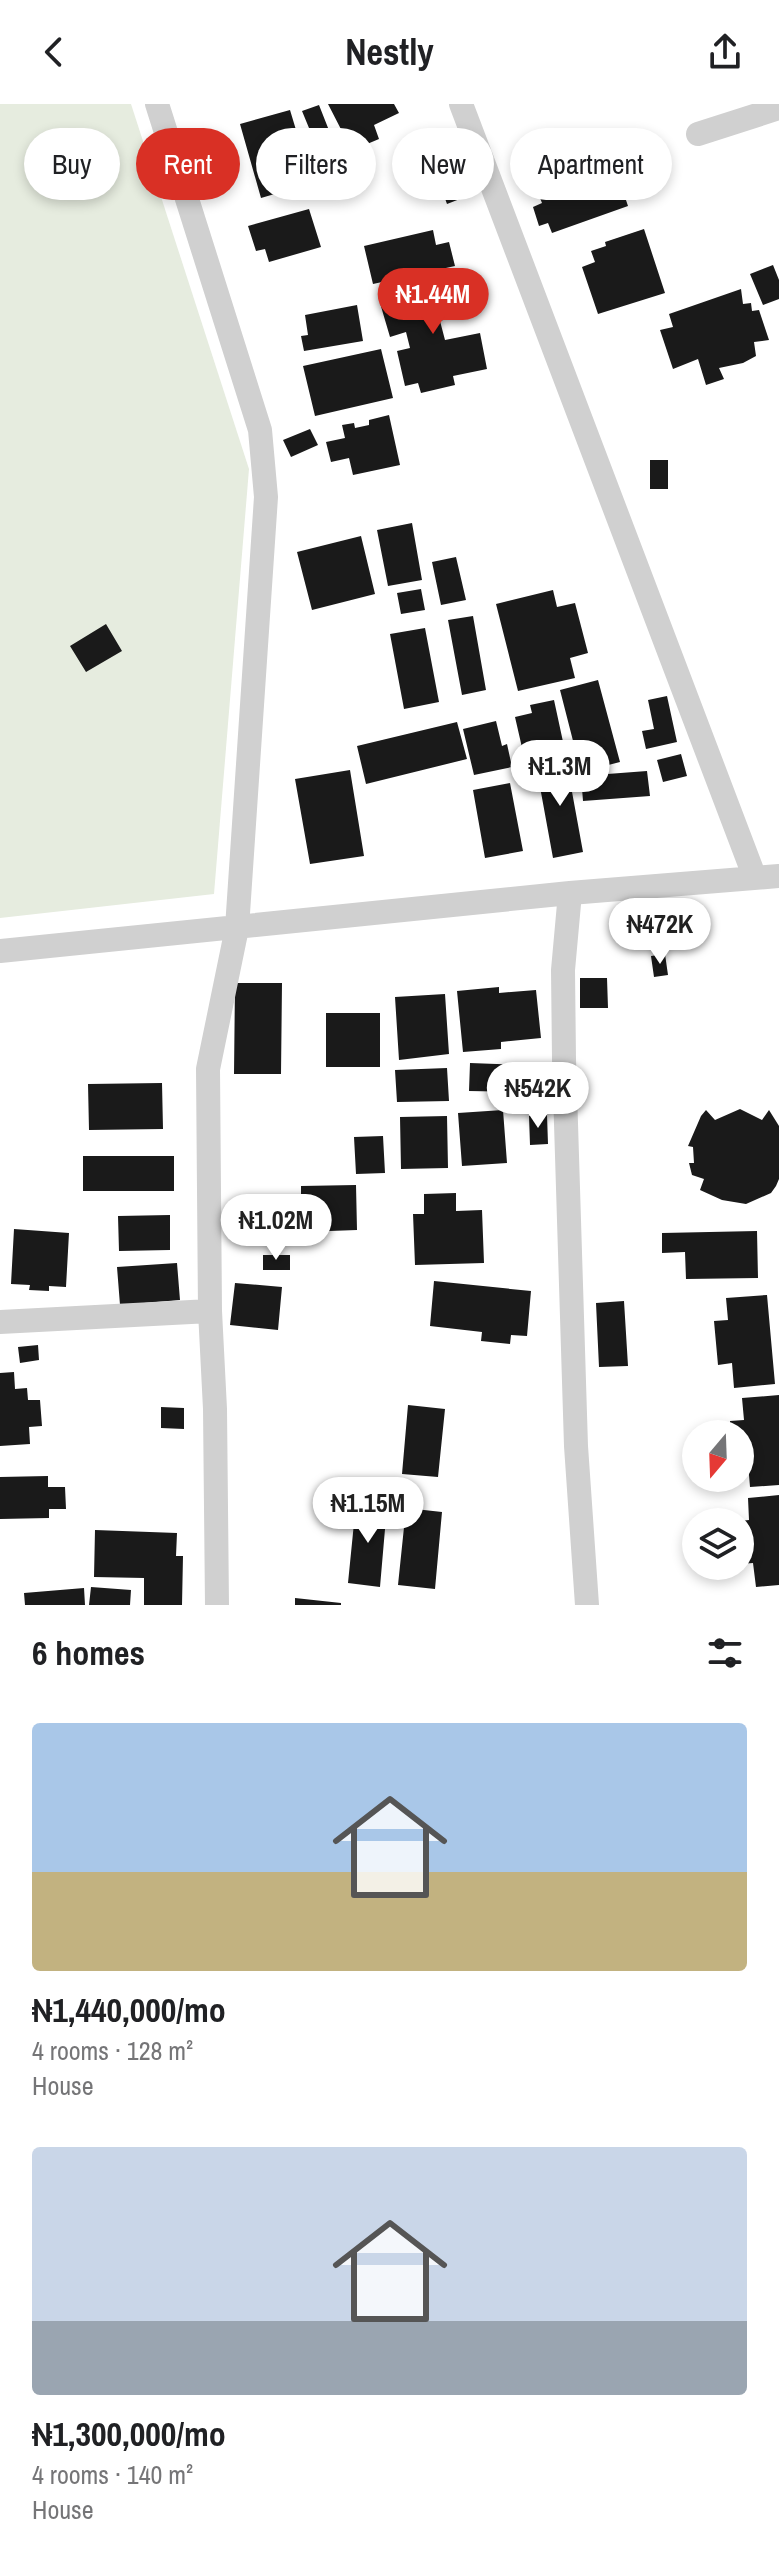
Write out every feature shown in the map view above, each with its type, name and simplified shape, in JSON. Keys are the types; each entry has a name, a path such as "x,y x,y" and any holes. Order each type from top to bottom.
{"street":[{"path":"157,104 260,430 266,497 237,928 208,1069 217,1605"},
{"path":"0,951 570,893 767,877 461,104"},
{"path":"698,134 779,108"},
{"path":"570,893 563,970 564,1059 576,1446 587,1605"},
{"path":"0,1322 210,1311"}],"shaded area":[{"path":"0,104 131,104 139,128 136,128 136,200 162,200 249,469 214,894 0,918"}],"building":[{"path":"328,104 394,104 399,113 374,125 375,128 340,128"},
{"path":"319,105 328,128 309,128 302,111"},
{"path":"290,110 295,128 256,128 256,180 240,124"},
{"path":"541,200 626,200 628,206 552,233 548,223 539,226 533,207 542,203"},
{"path":"309,209 321,247 269,262 265,249 256,251 248,226"},
{"path":"644,229 665,293 598,314 582,267 595,262 591,251 606,246 605,242"},
{"path":"433,230 436,245 449,242 455,266 373,284 364,246"},
{"path":"773,265 779,280 779,299 763,305 750,274"},
{"path":"461,278 472,311 440,321 445,340 480,333 487,369 453,376 455,385 421,393 418,383 405,386 397,351 410,348 406,332 390,337 380,303"},
{"path":"741,289 743,304 751,303 752,311 759,310 769,340 754,342 756,356 743,363 719,368 724,379 706,385 698,359 673,369 660,330 673,327 669,314"},
{"path":"357,305 363,341 304,351 301,336 308,335 305,315"},
{"path":"381,349 393,398 315,416 303,366"},
{"path":"389,415 400,465 353,475 349,458 331,462 326,442 345,438 342,425 354,423 355,428 369,425 369,420"},
{"path":"310,429 318,445 291,457 283,440"},
{"path":"650,460 668,460 668,489 650,489"},
{"path":"412,523 422,580 388,586 377,530"},
{"path":"361,536 375,594 312,610 297,552"},
{"path":"456,557 466,600 441,605 432,562"},
{"path":"421,589 425,610 401,614 397,593"},
{"path":"553,590 557,607 575,603 588,653 570,658 575,678 518,691 496,604"},
{"path":"473,616 486,690 462,695 448,620"},
{"path":"106,624 122,651 86,672 70,646"},
{"path":"425,628 439,702 404,709 390,634"},
{"path":"598,680 620,762 581,772 560,690"},
{"path":"667,696 677,742 646,749 642,731 654,729 648,700"},
{"path":"554,700 565,751 547,755 548,760 526,765 515,717 532,713 530,705"},
{"path":"496,721 502,746 507,744 512,767 474,775 463,729"},
{"path":"457,722 467,759 366,784 357,746"},
{"path":"681,754 687,776 663,782 657,760"},
{"path":"566,759 583,852 553,858 536,765"},
{"path":"350,770 364,856 310,864 295,779"},
{"path":"647,771 650,796 583,801 581,776"},
{"path":"510,783 523,851 485,858 473,790"},
{"path":"665,954 668,975 654,977 651,956"},
{"path":"580,978 607,978 608,1008 580,1008"},
{"path":"235,983 282,983 281,1074 234,1074"},
{"path":"499,987 499,993 536,990 541,1038 501,1042 501,1049 463,1052 457,991"},
{"path":"445,994 449,1054 399,1060 395,997"},
{"path":"326,1013 380,1013 380,1067 326,1067"},
{"path":"470,1063 525,1065 524,1092 469,1091"},
{"path":"447,1068 449,1101 397,1102 395,1070"},
{"path":"162,1083 163,1129 89,1130 88,1084"},
{"path":"740,1109 762,1120 769,1110 779,1126 779,1179 771,1193 746,1204 722,1200 700,1190 704,1179 692,1175 689,1163 694,1163 693,1147 688,1146 706,1110 715,1120"},
{"path":"503,1110 507,1163 462,1166 458,1113"},
{"path":"547,1115 548,1144 530,1145 529,1116"},
{"path":"447,1116 448,1168 401,1169 400,1117"},
{"path":"383,1136 385,1173 356,1174 354,1137"},
{"path":"83,1156 174,1156 174,1191 83,1191"},
{"path":"356,1185 357,1230 302,1232 302,1220 290,1220 289,1199 301,1199 301,1186"},
{"path":"456,1193 456,1211 482,1210 484,1263 415,1265 413,1214 424,1214 424,1194"},
{"path":"170,1215 170,1250 119,1251 118,1216"},
{"path":"14,1229 69,1233 66,1287 49,1286 49,1291 29,1290 30,1285 11,1284"},
{"path":"757,1231 758,1278 686,1279 685,1252 662,1253 662,1233"},
{"path":"263,1255 290,1255 290,1270 263,1270"},
{"path":"177,1263 180,1300 120,1305 117,1267"},
{"path":"434,1281 531,1291 527,1336 511,1335 510,1344 481,1341 482,1332 430,1326"},
{"path":"235,1283 282,1287 278,1330 230,1325"},
{"path":"767,1295 775,1384 734,1388 732,1363 718,1365 714,1321 728,1320 726,1298"},
{"path":"624,1301 628,1366 599,1367 596,1303"},
{"path":"38,1345 39,1360 20,1363 18,1347"},
{"path":"14,1372 15,1389 27,1388 28,1400 40,1400 42,1426 29,1427 30,1444 0,1446 0,1373"},
{"path":"779,1395 779,1485 754,1487 754,1420 744,1420 742,1398"},
{"path":"408,1405 445,1409 438,1477 402,1474"},
{"path":"161,1407 184,1408 184,1429 161,1428"},
{"path":"48,1476 48,1487 65,1487 66,1509 49,1509 49,1518 0,1519 0,1477"},
{"path":"779,1495 779,1585 756,1587 754,1508 748,1508 748,1498"},
{"path":"356,1503 387,1506 380,1587 348,1583"},
{"path":"406,1508 442,1512 435,1589 398,1585"},
{"path":"95,1530 177,1533 176,1556 183,1556 182,1605 144,1605 144,1578 94,1577"},
{"path":"91,1587 131,1590 130,1605 89,1605"},
{"path":"84,1588 85,1605 25,1605 24,1593"},
{"path":"295,1598 341,1603 341,1605 295,1605"}]}
